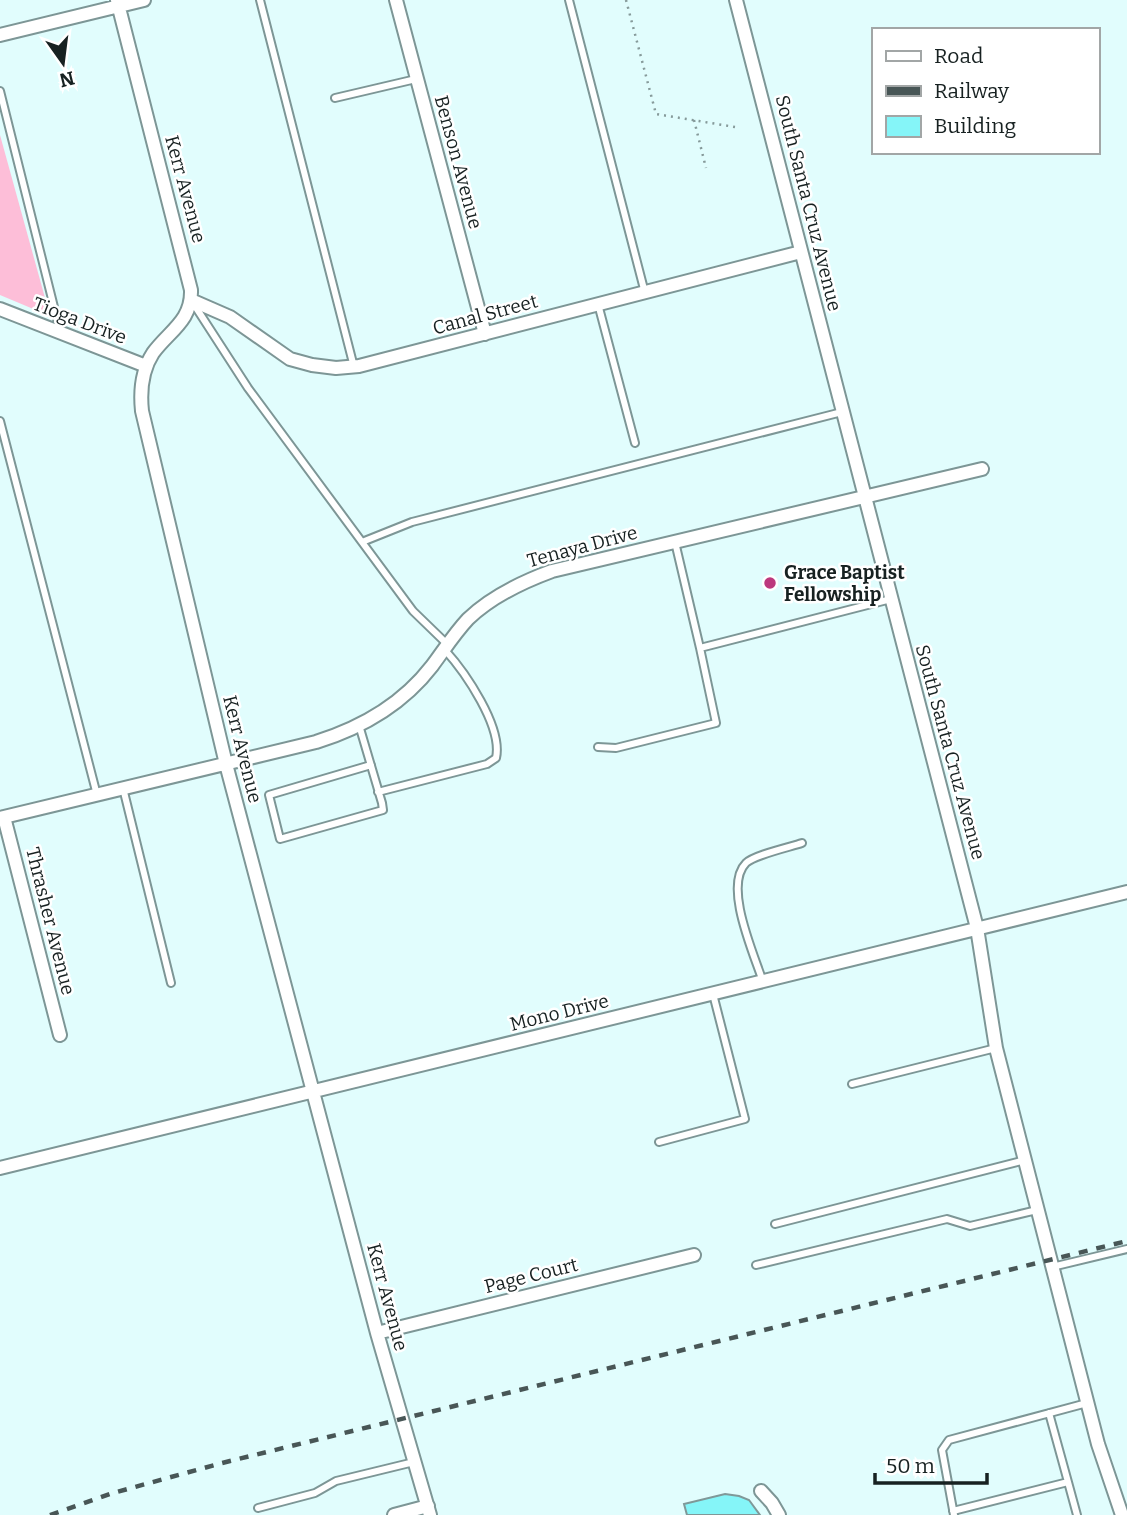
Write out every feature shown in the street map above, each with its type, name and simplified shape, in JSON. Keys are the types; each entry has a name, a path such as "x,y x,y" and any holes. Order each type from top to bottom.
{"street":[{"path":"0,35 117,3 144,0"},
{"name":"Benson Avenue","path":"396,0 485,334"},
{"name":"South Santa Cruz Avenue","path":"736,0 977,928 996,1048 1037,1210 1098,1444 1122,1515"},
{"name":"Kerr Avenue","path":"117,3 183,251 191,300"},
{"name":"Canal Street","path":"191,300 230,317 290,359 312,365 354,367 801,252"},
{"path":"146,366 153,354 183,322 191,300"},
{"name":"Tioga Drive","path":"0,309 146,366"},
{"name":"Kerr Avenue","path":"146,366 142,411 226,764 377,1333 429,1511"},
{"name":"Tenaya Drive","path":"2,817 316,742 359,725 392,705 415,686 445,646 485,606 527,580 552,570 982,469"},
{"name":"Thrasher Avenue","path":"2,817 60,1035"},
{"name":"Mono Drive","path":"0,1168 1127,892"},
{"name":"Page Court","path":"377,1333 694,1255"},
{"path":"761,1491 779,1515"},
{"path":"394,1515 429,1511"}],"lane":[{"path":"260,0 354,367"},
{"path":"569,0 645,293"},
{"path":"335,98 416,79"},
{"path":"0,92 60,332"},
{"path":"191,300 248,388 413,611 445,646 483,705 497,744 496,758 487,764 378,792"},
{"path":"598,304 635,443"},
{"path":"362,542 412,522 842,412"},
{"path":"0,421 97,794"},
{"path":"598,747 617,748 716,723 675,542"},
{"path":"699,648 891,598"},
{"path":"359,725 371,765 383,810 280,839 270,795 371,765"},
{"path":"123,788 171,983"},
{"path":"763,982 742,917 737,877 747,861 802,843"},
{"path":"659,1142 745,1119 713,994"},
{"path":"852,1084 996,1048"},
{"path":"775,1224 1025,1160"},
{"path":"756,1265 947,1219 970,1226 1037,1210"},
{"path":"1052,1267 1127,1249"},
{"path":"1068,1482 997,1504 954,1513 942,1450 949,1440 1087,1403"},
{"path":"1049,1413 1077,1515"},
{"path":"258,1508 315,1493 336,1481 414,1462"},
{"path":"1040,1489 1043,1499"},
{"path":"1019,1495 1021,1503"}],"path":[{"path":"625,0 656,114 735,127"},
{"path":"694,120 706,168"}],"shaded area":[{"path":"0,135 50,316 0,295"}],"building":[{"path":"725,1494 749,1500 760,1515 687,1515 684,1504"}],"railway":[{"path":"50,1515 113,1493 222,1463 1127,1241"}],"place":[{"name":"Grace Baptist Fellowship","path":"770,583"}]}
